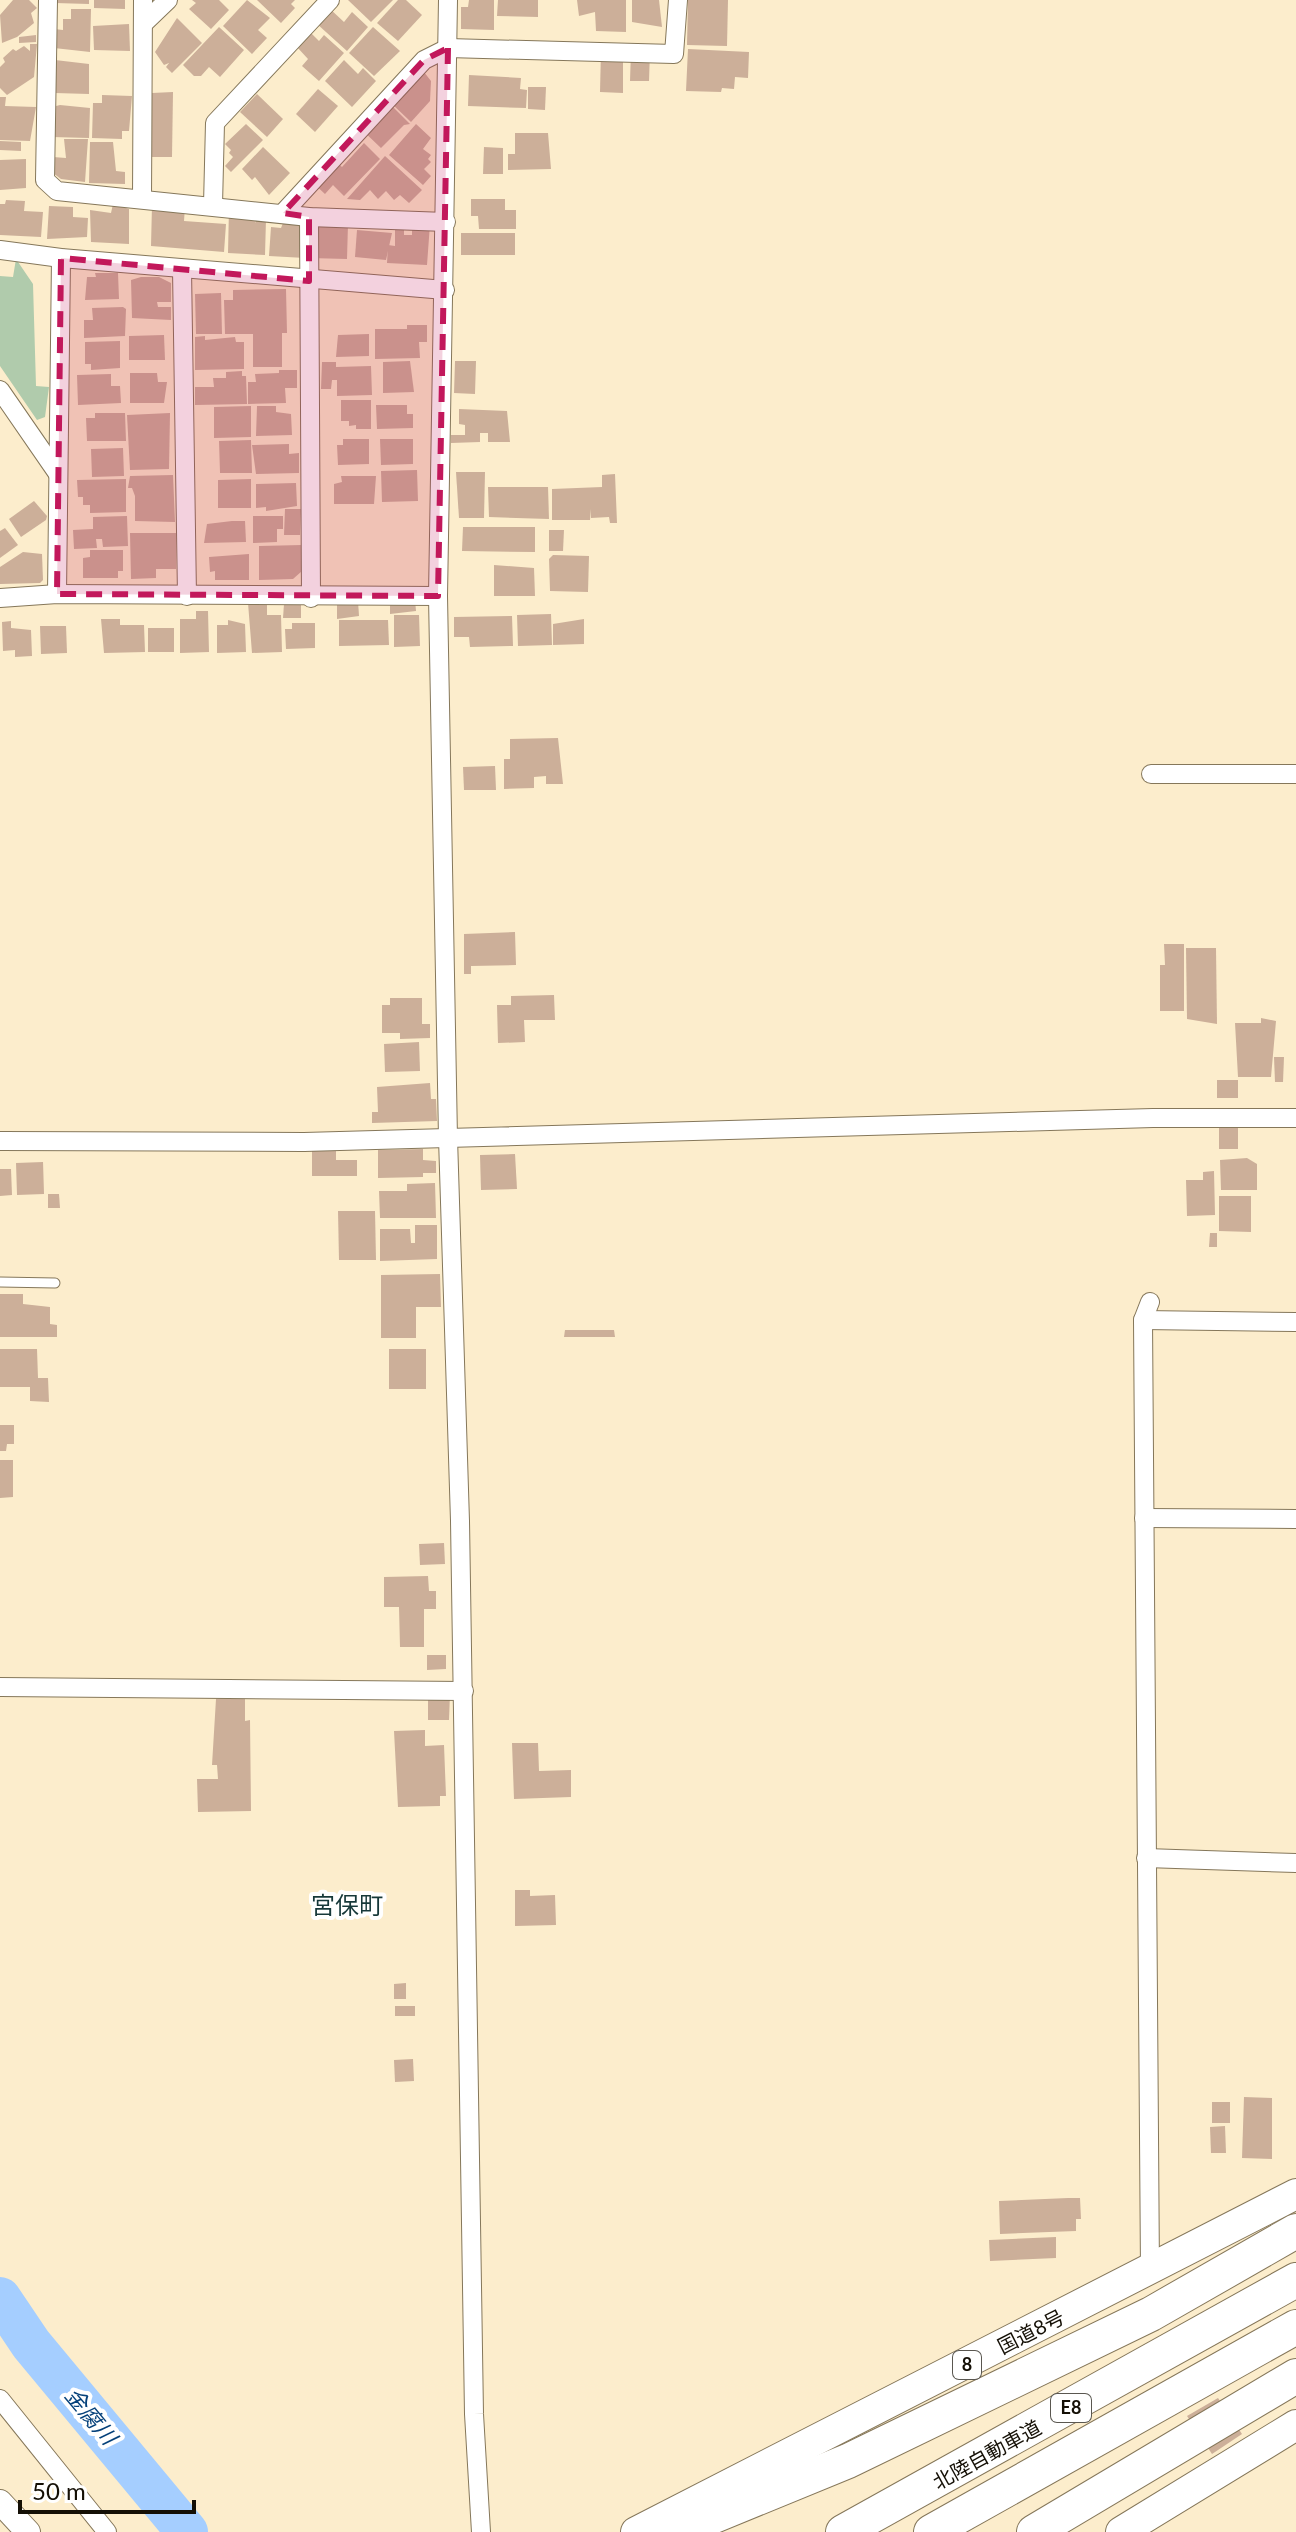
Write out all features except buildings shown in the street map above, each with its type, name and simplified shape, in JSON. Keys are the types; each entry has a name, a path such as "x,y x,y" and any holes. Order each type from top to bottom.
{"highway":[{"name":"国道8号","path":"636,2532 1150,2272 1296,2194"},
{"path":"675,2532 848,2461 1151,2314 1296,2231"},
{"name":"北陸自動車道","path":"843,2532 1296,2280"},
{"name":"北陸自動車道","path":"931,2532 1296,2327"},
{"path":"1034,2532 1296,2376"},
{"path":"1130,2530 1296,2425"}],"street":[{"path":"48,0 45,180 57,191 309,217 446,222"},
{"path":"142,198 143,0"},
{"path":"143,24 168,0"},
{"path":"213,205 215,123 330,0"},
{"path":"448,0 438,596 448,1138 464,1691 474,2414 481,2532"},
{"path":"283,213 424,60 448,48 674,54 678,0"},
{"path":"309,217 311,598"},
{"path":"0,250 309,281 445,290"},
{"path":"57,594 61,258"},
{"path":"182,269 187,596"},
{"path":"0,390 58,474"},
{"path":"0,598 57,594 311,598 438,596"},
{"path":"1151,774 1296,774"},
{"path":"0,1141 448,1138 1153,1118 1296,1118"},
{"path":"1150,1302 1143,1320 1150,2272"},
{"path":"1143,1320 1296,1322"},
{"path":"1144,1518 1296,1519"},
{"path":"0,1687 464,1691"},
{"path":"1146,1858 1296,1863"},
{"path":"0,2399 107,2532"},
{"path":"0,2502 26,2530"}],"lane":[{"path":"0,1282 55,1283"}],"highlighted area":[{"path":"448,48 438,596 57,594 61,258 309,281 309,217 283,213 424,60"}],"green space":[{"path":"16,259 33,284 36,386 49,387 45,417 37,420 0,366 0,276 13,277"}],"waterway":[{"name":"金腐川","path":"0,2298 31,2344 187,2532"}],"district":[{"name":"宮保町","path":"347,1906"}]}
